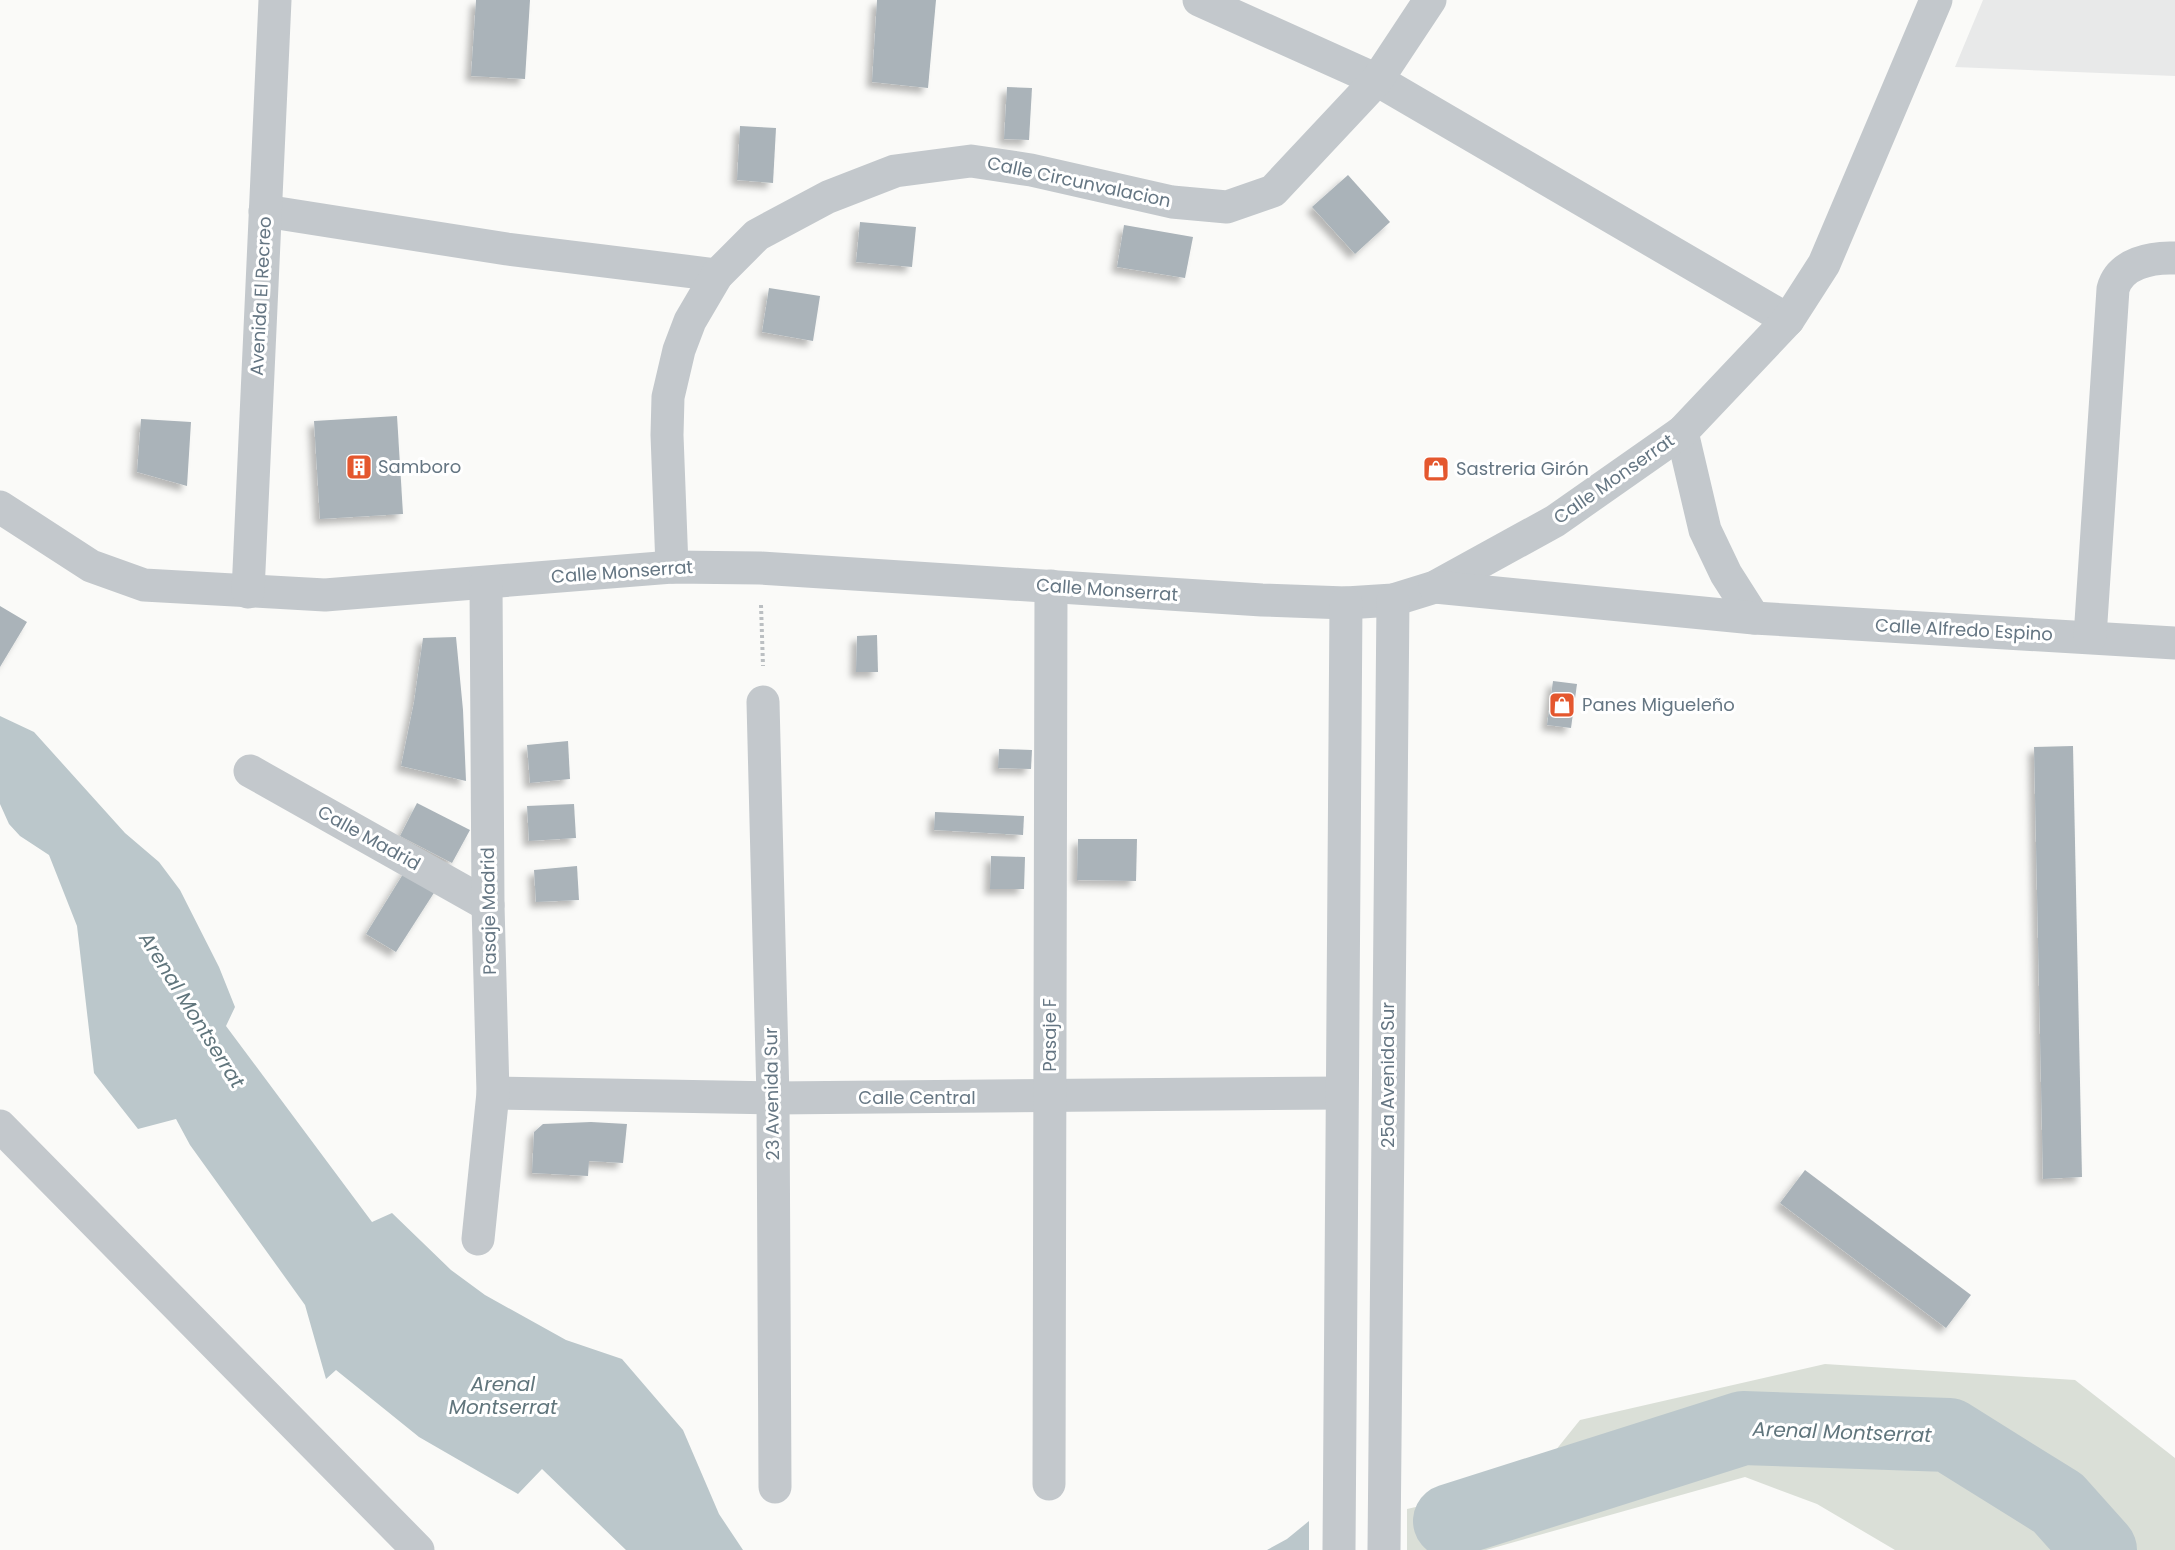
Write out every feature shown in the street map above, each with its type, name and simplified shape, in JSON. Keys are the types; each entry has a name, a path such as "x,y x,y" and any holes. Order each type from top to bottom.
{"street":[{"name":"Avenida El Recreo","path":"248,592 275,0"},
{"path":"1198,0 1377,80 1788,320"},
{"name":"Calle Circunvalacion","path":"672,567 667,435 668,398 682,340 690,321 717,275 757,235 828,197 895,171 971,160 1031,170 1172,202 1227,207 1273,191 1377,80 1430,0"},
{"name":"Calle Monserrat","path":"0,507 91,566 119,578 144,585 248,592 325,595 672,567 760,568 1346,603 1392,600 1435,587 1555,521 1682,432 1788,320 1824,264 1936,0"},
{"path":"265,211 507,249 717,275"},
{"path":"2090,638 2113,289 2118,276 2131,267 2159,258 2175,258"},
{"path":"1682,432 1705,530 1726,574 1754,618"},
{"name":"Pasaje Madrid","path":"478,1239 493,1093 488,905 486,583"},
{"name":"Pasaje F","path":"1049,1484 1050,586"},
{"name":"Calle Alfredo Espino","path":"1435,587 1754,618 2175,643"},
{"name":"25a Avenida Sur","path":"1384,1550 1392,600"},
{"path":"1339,1550 1340,1093 1346,603"},
{"name":"23 Avenida Sur","path":"763,702 772,1098 775,1487"},
{"name":"Calle Madrid","path":"250,771 488,905"},
{"name":"Calle Central","path":"493,1093 772,1098 1340,1093"},
{"path":"0,1126 418,1550"}],"path":[{"path":"760,568 763,702"}],"shaded area":[{"path":"1983,0 2175,0 2175,76 1955,67"},
{"path":"1825,1364 2075,1380 2175,1458 2175,1550 1895,1550 1817,1504 1745,1477 1486,1550 1407,1550 1407,1509 1512,1485 1547,1461 1580,1420"}],"water":[{"name":"Arenal Montserrat","path":"0,716 34,732 125,833 159,862 180,890 219,967 235,1007 226,1026 372,1222 392,1213 451,1270 485,1295 566,1340 622,1359 683,1430 719,1514 743,1550 626,1550 542,1469 518,1494 419,1437 336,1370 326,1379 305,1305 190,1145 176,1119 138,1129 94,1073 77,926 49,855 20,836 9,824 0,804"},
{"path":"1309,1521 1309,1550 1267,1550 1287,1539"}],"building":[{"path":"476,0 530,0 525,79 471,76"},
{"path":"877,0 936,0 928,88 872,82"},
{"path":"1007,87 1032,88 1029,140 1004,139"},
{"path":"740,126 776,128 773,183 737,180"},
{"path":"1348,175 1390,222 1355,254 1312,207"},
{"path":"860,222 916,227 912,267 856,262"},
{"path":"1124,225 1193,237 1185,278 1117,267"},
{"path":"769,288 820,296 813,341 762,332"},
{"name":"Samboro","path":"397,416 403,514 320,519 314,421"},
{"path":"141,419 191,422 187,486 137,472"},
{"path":"0,606 27,622 0,667"},
{"path":"877,635 878,672 856,672 857,636"},
{"path":"456,637 463,710 466,781 401,766 414,702 423,638"},
{"name":"Panes Migueleño","path":"1553,681 1577,684 1571,728 1547,725"},
{"path":"568,741 570,779 530,783 527,745"},
{"path":"2073,746 2082,1177 2043,1179 2034,747"},
{"path":"999,749 1032,750 1031,769 998,768"},
{"path":"417,803 470,830 452,863 400,836"},
{"path":"574,804 576,838 529,841 527,806"},
{"path":"935,812 1024,816 1023,835 934,830"},
{"path":"1078,839 1137,839 1136,881 1077,880"},
{"path":"991,856 1025,857 1024,889 990,889"},
{"path":"408,866 439,885 396,952 366,934"},
{"path":"577,866 579,900 536,902 534,870"},
{"path":"591,1122 627,1124 623,1163 589,1161 588,1176 532,1173 534,1132 543,1124"},
{"path":"1805,1170 1971,1295 1946,1328 1780,1203"}],"waterway":[{"name":"Arenal Montserrat","path":"1450,1521 1743,1428 1949,1435 2058,1503 2100,1550"}],"place":[{"name":"Samboro","path":"359,467"},
{"name":"Sastreria Girón","path":"1436,469"},
{"name":"Panes Migueleño","path":"1562,705"}]}
